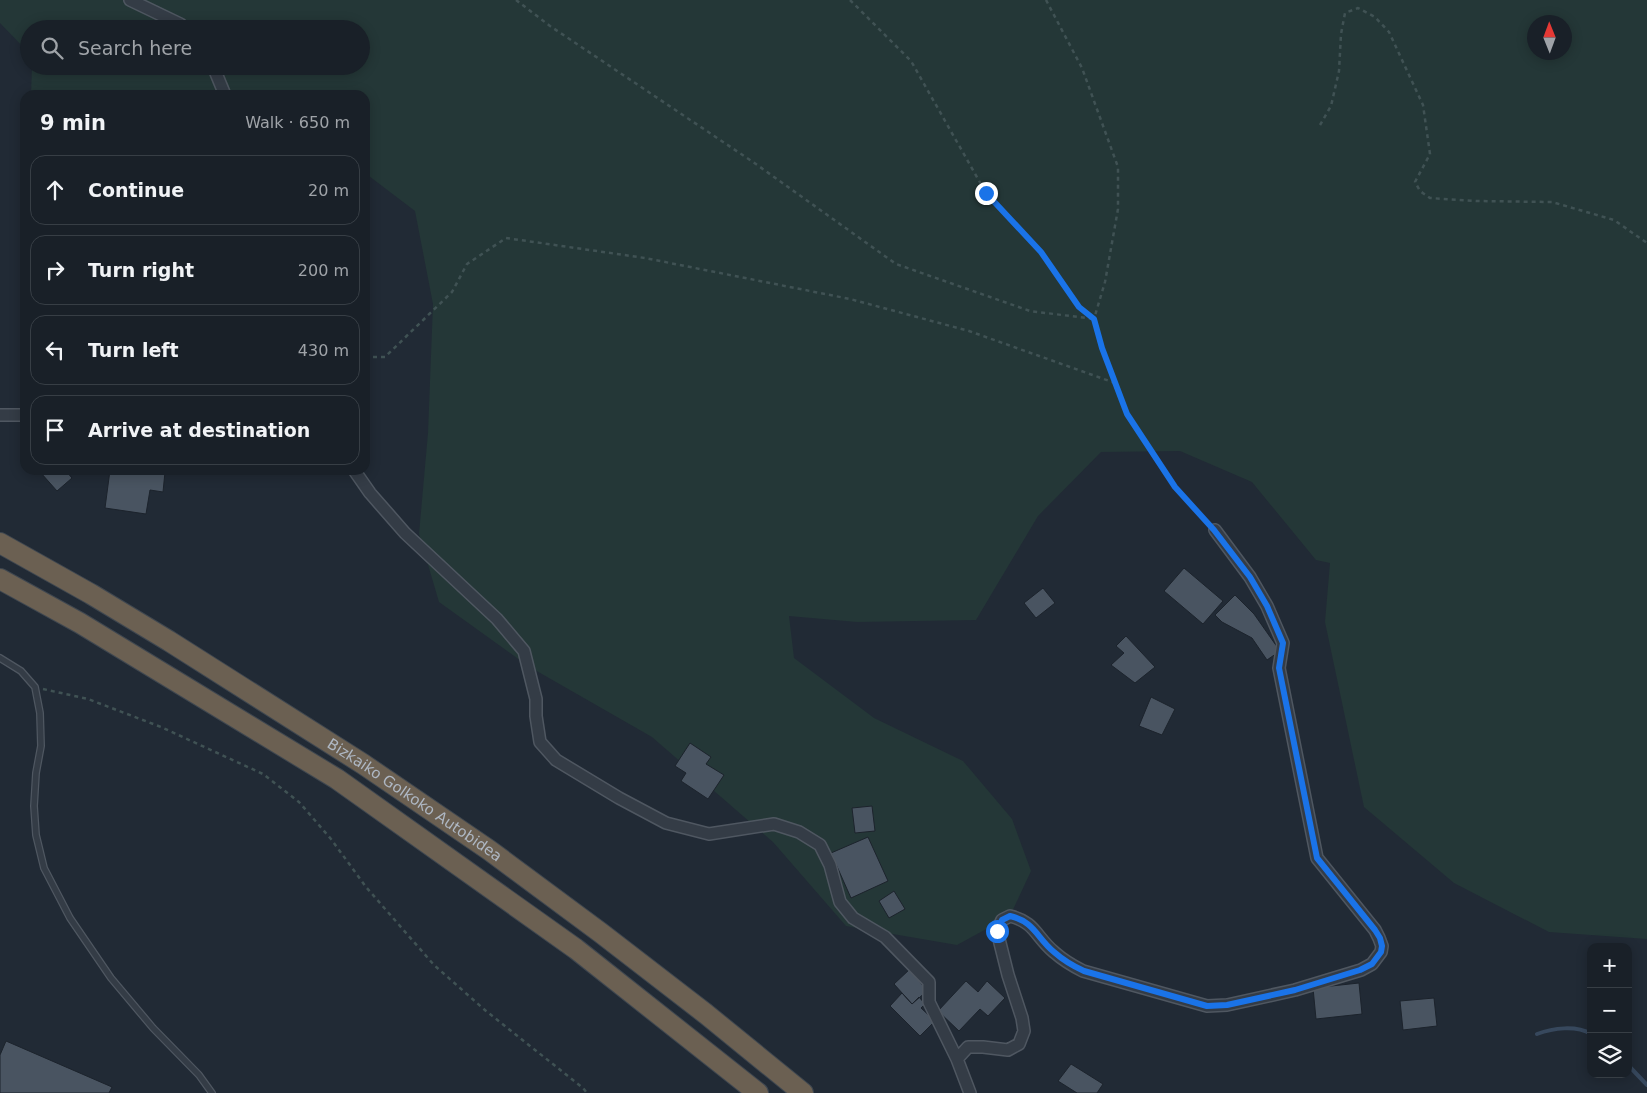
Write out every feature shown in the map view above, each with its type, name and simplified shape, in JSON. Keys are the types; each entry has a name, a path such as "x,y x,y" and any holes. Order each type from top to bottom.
{"highway":[{"name":"Bizkaiko Golkoko Autobidea","path":"0,544 169,640 387,780 489,850 608,939 706,1014 803,1093"},
{"name":"Bizkaiko Golkoko Autobidea","path":"0,579 80,623 337,779 576,949 758,1093"}],"street":[{"path":"130,0 173,20"},
{"path":"217,75 223,90"},
{"path":"0,415 20,415"},
{"path":"357,475 370,493 405,533 497,619 524,651 536,699 536,716 540,742 556,760 619,798 666,823 709,834 774,824 799,832 820,845 830,865 840,902 853,918 885,937 929,982 928,1002 957,1059 970,1093"},
{"path":"957,1059 968,1048 983,1046 1008,1050 1019,1044 1024,1031 997,931 1002,920 1010,916 1022,919 1030,925 1052,952 1084,971 1207,1006 1227,1005 1295,990 1351,973 1372,964 1381,952 1380,938 1375,930 1317,858 1279,668 1283,643 1267,606 1250,577 1214,530"}],"lane":[{"path":"0,658 21,671 34,687 40,713 41,746 36,773 34,806 36,835 44,868 70,918 111,978 153,1028 199,1075 212,1093"}],"path":[{"path":"516,0 550,26 754,162 896,264 1030,311 1094,319"},
{"path":"850,0 912,61 986,193 1041,252 1079,307 1094,319"},
{"path":"1046,0 1082,68 1118,166 1118,209 1105,282 1094,319 1102,348 1127,414 1175,487 1214,530"},
{"path":"1320,125 1331,106 1339,72 1341,34 1346,13 1358,8 1374,17 1389,32 1423,105 1430,154 1416,182 1420,191 1430,198 1552,202 1614,220 1647,243"},
{"path":"370,357 385,357 452,292 467,264 506,238 645,258 850,299 969,331 1115,383"},
{"path":"34,687 88,699 161,727 263,774 299,802 331,838 366,887 434,965 486,1011 587,1093"}],"shaded area":[{"path":"0,0 1647,0 1647,939 1549,932 1454,883 1364,807 1325,622 1330,563 1316,560 1252,482 1180,451 1101,452 1038,516 976,620 857,622 789,616 794,658 874,718 963,761 1012,819 1031,871 1010,916 957,945 846,926 773,842 652,737 528,666 439,602 419,534 428,433 433,304 415,211 370,177 370,90 31,90 32,75 370,75 370,20 20,20 20,44 0,23"}],"building":[{"path":"43,475 69,475 72,478 57,491"},
{"path":"109,475 165,475 163,492 150,490 146,514 105,508"},
{"path":"1184,568 1223,601 1203,624 1164,591"},
{"path":"1043,588 1055,603 1036,618 1024,603"},
{"path":"1235,595 1254,614 1280,651 1267,660 1252,638 1222,622 1215,615"},
{"path":"1126,636 1155,667 1135,683 1111,665 1124,653 1116,646"},
{"path":"1151,697 1175,709 1162,735 1139,726"},
{"path":"690,743 711,757 706,764 724,775 708,799 681,781 686,773 675,766"},
{"path":"872,806 875,831 855,833 852,808"},
{"path":"868,837 888,881 851,898 831,853"},
{"path":"894,891 905,909 889,918 879,901"},
{"path":"910,969 927,991 912,1004 894,984"},
{"path":"966,981 978,992 987,981 1005,998 988,1016 980,1009 959,1031 938,1011"},
{"path":"1359,983 1362,1014 1316,1019 1313,988"},
{"path":"902,993 912,1004 919,997 925,1004 921,1008 935,1021 920,1036 890,1006"},
{"path":"1434,998 1437,1026 1403,1030 1400,1001"},
{"path":"6,1041 112,1087 109,1093 0,1093 0,1055"},
{"path":"1071,1064 1103,1084 1097,1093 1077,1093 1058,1081"}],"waterway":[{"path":"1537,1034 1564,1028 1578,1029 1589,1033"},
{"path":"1632,1069 1647,1085"}],"route":[{"path":"986,193 1041,252 1079,307 1094,319 1102,348 1127,414 1175,487 1214,530 1250,577 1267,606 1283,643 1279,668 1317,858 1375,930 1382,946 1378,958 1372,964 1360,970 1295,990 1227,1005 1207,1006 1084,971 1052,952 1030,925 1022,919 1010,916 1002,920 997,931"}]}
